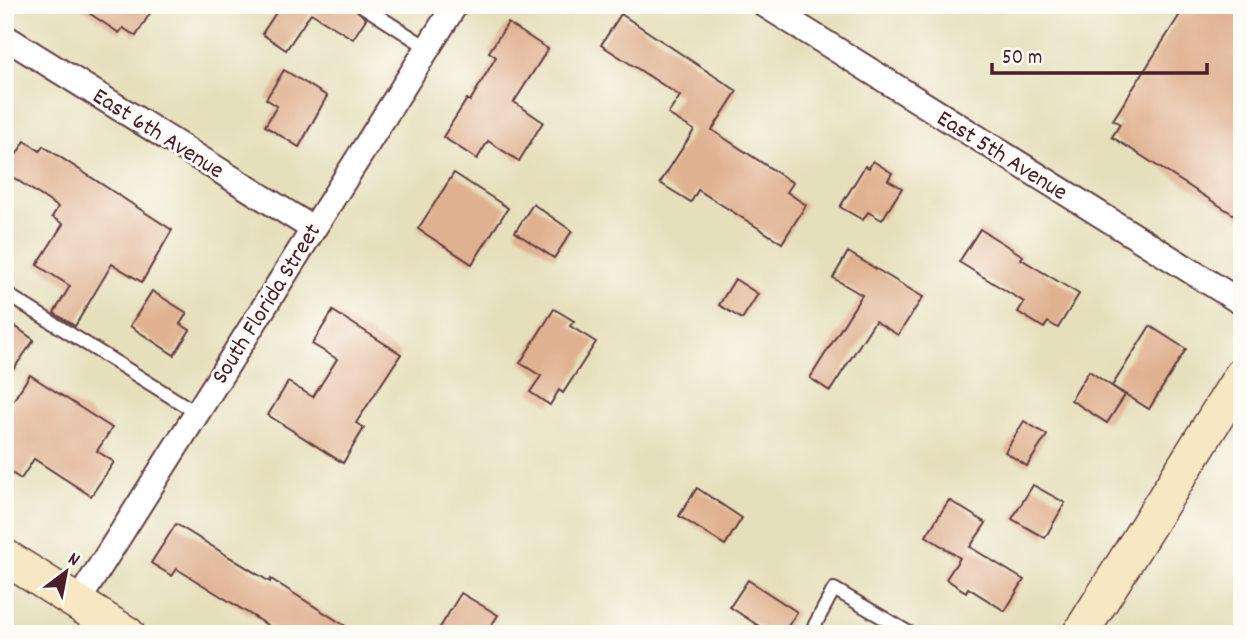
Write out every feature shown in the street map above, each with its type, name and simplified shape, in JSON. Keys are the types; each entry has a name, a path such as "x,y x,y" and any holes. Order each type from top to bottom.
{"street":[{"name":"South Florida Street","path":"77,603 454,5"},
{"name":"East 5th Avenue","path":"765,5 1242,303"},
{"name":"East 6th Avenue","path":"5,37 312,228"},
{"path":"1080,634 1242,375"},
{"path":"5,557 127,634"}],"lane":[{"path":"361,5 428,48"},
{"path":"5,293 197,413"},
{"path":"810,634 834,589 911,634"}],"building":[{"path":"77,5 155,5 136,36 123,28 119,33"},
{"path":"281,5 352,5 366,19 353,39 311,13 286,50 262,34"},
{"path":"1186,5 1242,5 1242,220 1112,137 1120,124 1113,120"},
{"path":"621,14 737,91 712,130 793,183 787,192 806,205 782,243 698,190 691,202 660,183 694,130 668,114 680,96 601,45"},
{"path":"508,23 548,49 514,102 543,122 519,161 488,141 477,159 443,137 467,99 470,101 496,57 489,52"},
{"path":"284,70 327,96 299,147 265,126 277,106 266,99"},
{"path":"25,141 40,151 43,146 172,230 142,282 112,264 75,326 54,313 70,286 37,265 63,224 52,217 58,207 5,172"},
{"path":"873,161 892,173 888,180 902,188 882,220 868,212 863,220 840,207 865,166 869,168"},
{"path":"454,173 508,208 472,264 418,229"},
{"path":"533,204 572,231 554,258 515,232"},
{"path":"980,229 1023,256 1021,259 1079,294 1058,328 1048,322 1044,328 1018,312 1024,302 959,262"},
{"path":"848,252 923,297 898,335 875,321 830,391 810,378 862,295 833,278"},
{"path":"735,279 758,294 742,319 719,305"},
{"path":"152,291 187,313 180,324 190,330 174,355 130,326"},
{"path":"554,309 574,321 570,326 596,342 563,393 559,390 550,405 530,392 541,376 520,363"},
{"path":"333,311 401,354 356,423 364,428 343,463 268,415 288,382 313,397 337,359 312,344"},
{"path":"5,319 34,340 5,381"},
{"path":"1150,326 1186,349 1149,409 1112,386"},
{"path":"1089,371 1125,395 1107,423 1071,400"},
{"path":"30,375 112,428 97,451 114,462 91,496 34,459 21,479 5,469 5,413"},
{"path":"1024,421 1047,435 1027,466 1005,452"},
{"path":"1033,485 1065,503 1045,538 1012,519"},
{"path":"697,488 742,518 725,545 679,516"},
{"path":"949,500 986,523 970,547 1024,580 1005,611 968,588 966,592 946,579 960,558 926,536"},
{"path":"176,524 358,634 282,634 177,569 172,576 151,563"},
{"path":"748,580 797,612 783,634 771,634 730,607"},
{"path":"461,593 498,615 486,634 436,634"}]}
